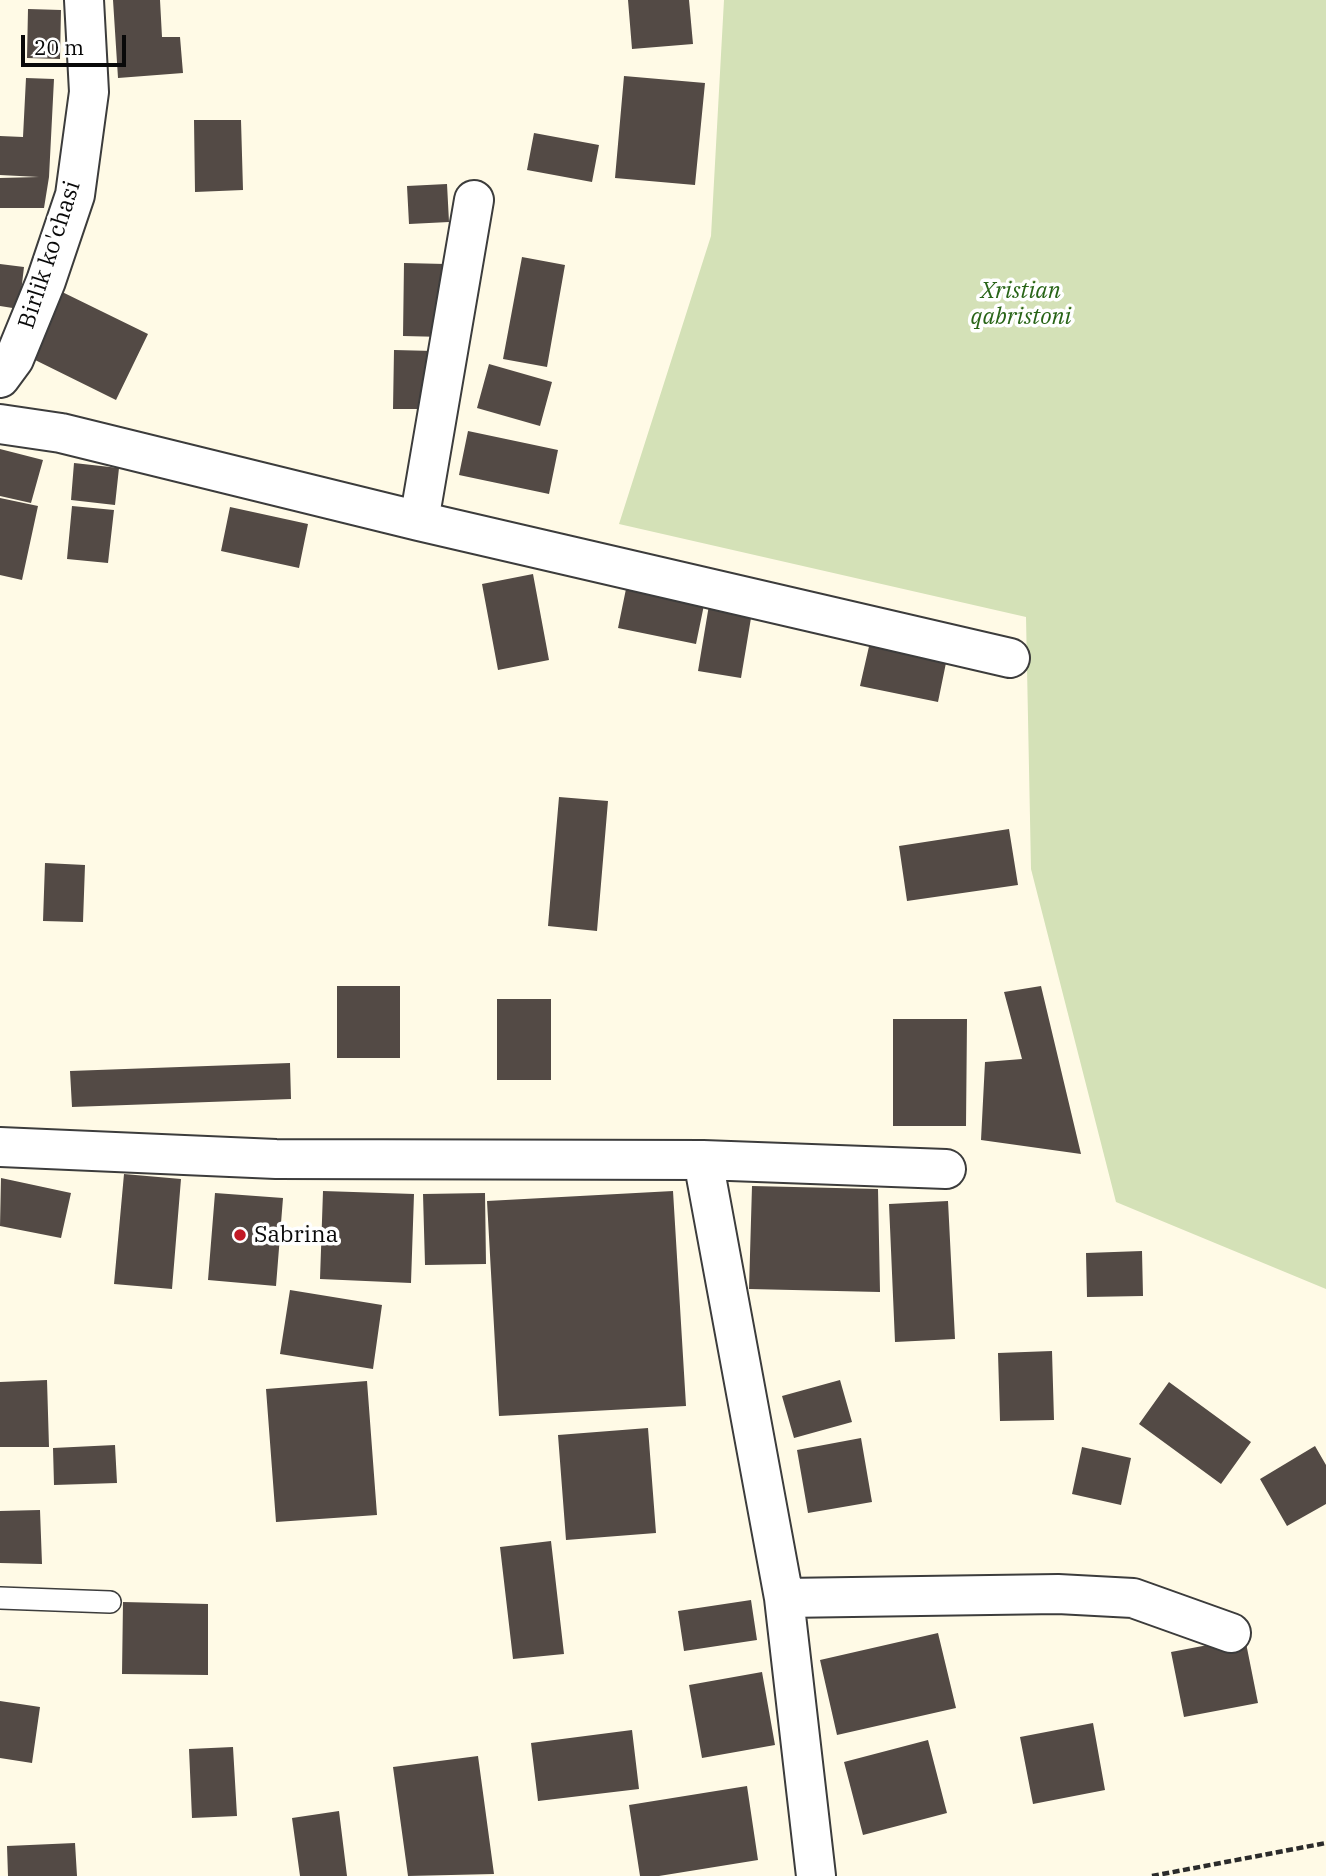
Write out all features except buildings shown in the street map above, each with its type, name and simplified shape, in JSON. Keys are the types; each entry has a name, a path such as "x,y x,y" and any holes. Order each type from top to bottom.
{"street":[{"name":"Birlik ko'chasi","path":"0,379 14,359 46,281 75,195 89,92 84,0"},
{"path":"419,521 474,200"},
{"path":"0,424 61,433 419,521 1010,658"},
{"path":"0,1147 276,1159 703,1160 946,1168"},
{"path":"703,1160 784,1598 816,1876"},
{"path":"784,1598 1058,1594 1133,1598 1231,1633"}],"lane":[{"path":"0,1598 110,1602"}],"path":[{"path":"1152,1876 1326,1843"}],"green space":[{"name":"Xristian qabristoni","path":"724,0 1326,0 1326,1289 1116,1202 1031,869 1026,617 619,524 711,236"}],"place":[{"name":"Sabrina","path":"240,1235"}]}
